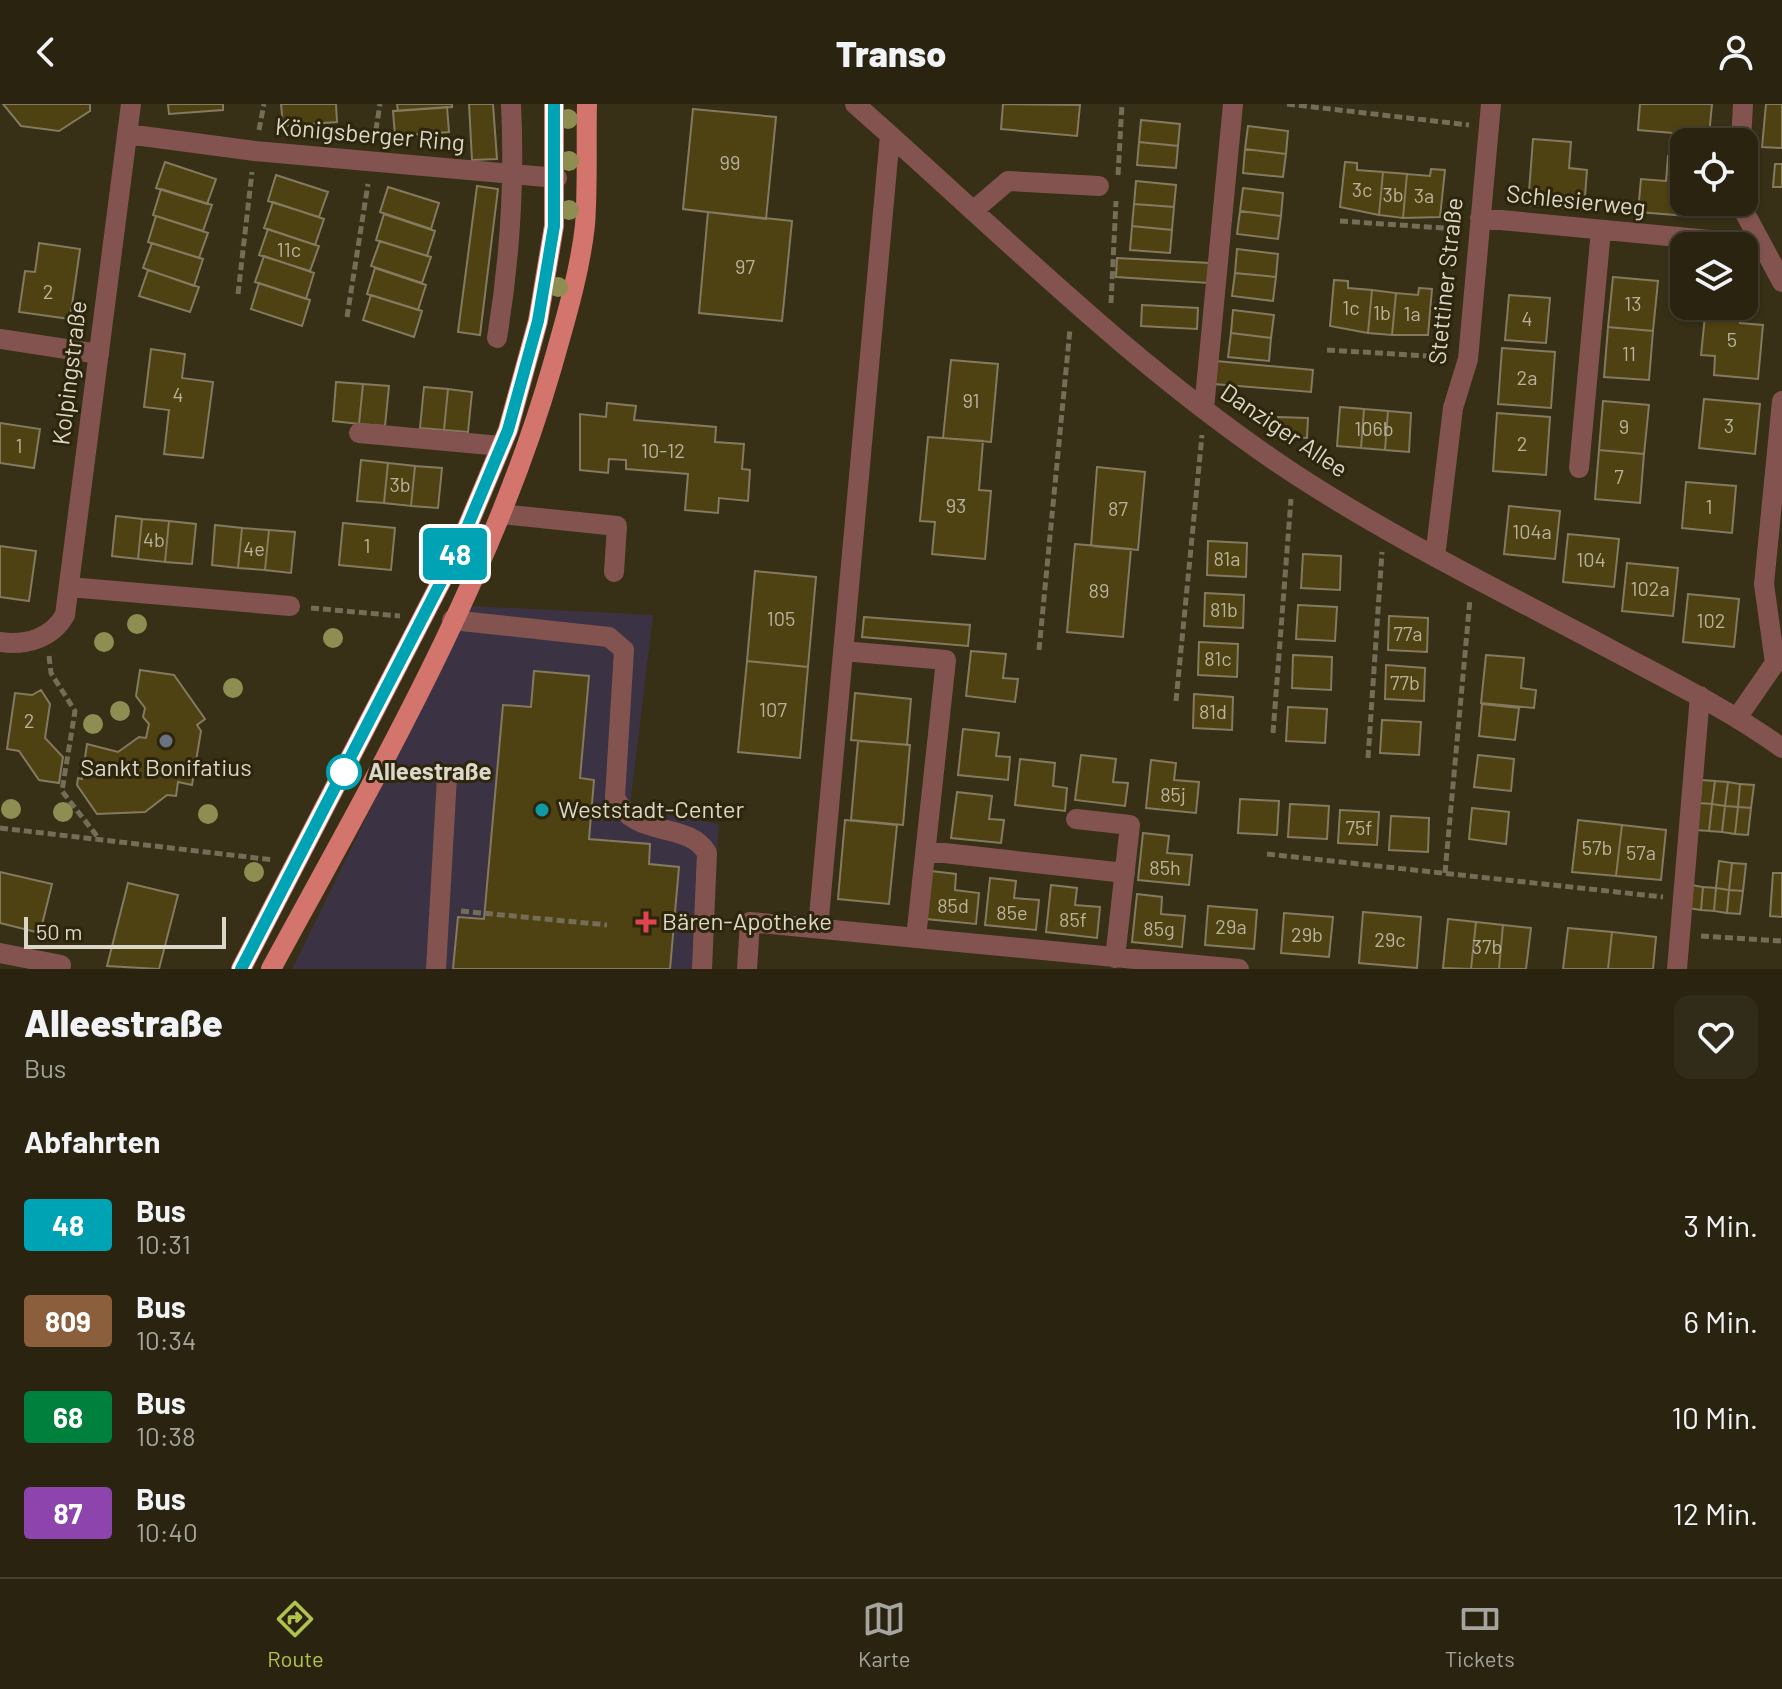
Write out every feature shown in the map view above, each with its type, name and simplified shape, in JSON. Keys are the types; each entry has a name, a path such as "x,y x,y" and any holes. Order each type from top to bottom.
{"main road":[{"path":"241,969 458,549 501,446 538,321 554,226 557,178 554,104"},
{"path":"271,969 348,831 501,514 542,401 566,319 585,226 587,104"}],"street":[{"name":"Kolpingstraße","path":"0,642 40,637 53,631 65,615 131,104"},
{"path":"497,338 509,264 514,174 511,104"},
{"name":"Danziger Allee","path":"855,104 1073,303 1204,409 1293,472 1435,557 1700,696 1782,748"},
{"path":"1204,409 1233,104"},
{"name":"Stettiner Straße","path":"1435,557 1453,408 1468,359 1491,104"},
{"path":"1742,128 1743,104"},
{"name":"Königsberger Ring","path":"127,134 372,163 557,178"},
{"path":"818,928 890,135"},
{"path":"973,211 1008,181 1111,187"},
{"path":"1746,216 1782,282"},
{"name":"Schlesierweg","path":"1480,224 1601,230 1762,245"},
{"path":"1579,468 1601,230"},
{"path":"0,339 99,354"},
{"path":"1737,718 1779,662 1764,584 1782,401"},
{"path":"359,433 501,446"},
{"path":"501,514 617,526 614,572"},
{"path":"69,587 290,606"},
{"path":"452,620 609,637 624,650 615,797 619,807 649,829 686,836 700,843 707,853 702,969"},
{"path":"843,651 946,660 916,938"},
{"path":"1677,969 1700,696"},
{"path":"436,969 447,777"},
{"path":"1076,819 1130,825 1115,958"},
{"path":"926,851 1125,873"},
{"path":"747,969 750,922 916,938 1049,961 1115,958 1239,969"},
{"path":"0,953 61,965"}],"path":[{"path":"238,294 255,151 264,104"},
{"path":"347,317 380,104"},
{"path":"1109,332 1111,187 1122,104"},
{"path":"1287,104 1488,127"},
{"path":"1340,221 1480,224"},
{"path":"1039,650 1073,303"},
{"path":"1327,350 1468,359"},
{"path":"1176,701 1204,409"},
{"path":"1273,733 1293,472"},
{"path":"1368,758 1383,527"},
{"path":"1445,873 1472,576"},
{"path":"290,606 411,617"},
{"path":"51,673 75,711 62,791 101,841"},
{"path":"0,828 283,861"},
{"path":"1267,854 1684,899"},
{"path":"440,909 607,925"},
{"path":"1681,935 1782,941"}],"shaded area":[{"path":"470,606 653,615 630,807 719,824 709,969 292,969"}],"building":[{"path":"3,104 90,104 90,111 59,131 21,126"},
{"path":"168,104 223,104 223,110 169,114"},
{"path":"281,104 336,104 337,122 283,126"},
{"path":"397,104 452,104 452,107 398,111"},
{"path":"469,104 493,104 497,159 472,160"},
{"path":"1003,104 1080,105 1077,136 1001,129"},
{"path":"1640,104 1712,104 1710,128 1670,128 1670,133 1638,130"},
{"path":"1766,104 1782,104 1782,148 1762,147"},
{"path":"447,107 449,132 395,136 393,111"},
{"path":"693,109 776,117 766,219 683,209"},
{"path":"1141,120 1180,124 1178,146 1139,142"},
{"path":"1248,126 1288,131 1286,154 1245,149"},
{"path":"1533,139 1571,142 1569,168 1587,170 1584,210 1528,205"},
{"path":"1139,142 1178,146 1176,168 1137,165"},
{"path":"1245,149 1286,154 1283,177 1243,173"},
{"path":"1670,156 1670,215 1638,212 1641,179 1666,181"},
{"path":"165,162 216,179 207,204 156,188"},
{"path":"1345,162 1357,163 1357,170 1383,172 1379,215 1340,207"},
{"path":"1775,164 1782,164 1782,187 1773,187"},
{"path":"1431,169 1445,170 1440,217 1403,218 1407,174 1430,176"},
{"path":"1383,172 1407,174 1403,218 1379,215"},
{"path":"276,175 328,192 319,217 268,201"},
{"path":"1136,181 1176,185 1174,207 1134,204"},
{"path":"477,186 498,189 480,335 458,332"},
{"path":"388,187 439,203 431,229 380,212"},
{"path":"1243,188 1283,193 1281,216 1240,211"},
{"path":"161,189 212,205 203,231 153,215"},
{"path":"273,202 324,219 315,245 264,228"},
{"path":"1134,204 1174,207 1172,230 1132,226"},
{"path":"1240,211 1281,216 1278,239 1237,234"},
{"path":"708,212 792,221 782,321 699,313"},
{"path":"384,214 435,231 427,256 376,240"},
{"path":"156,216 208,233 199,258 148,242"},
{"path":"1132,226 1172,230 1170,253 1130,250"},
{"path":"268,229 319,246 310,271 259,255"},
{"path":"380,241 431,257 422,283 371,266"},
{"path":"39,243 80,249 70,319 19,312 25,271 35,272"},
{"path":"152,243 203,259 194,286 143,268"},
{"path":"1237,249 1278,254 1276,277 1235,273"},
{"path":"264,256 314,273 306,299 255,282"},
{"path":"1117,258 1210,263 1209,283 1116,277"},
{"path":"375,268 426,285 418,310 367,294"},
{"path":"148,270 199,287 190,312 139,296"},
{"path":"1235,273 1276,277 1273,301 1232,296"},
{"path":"1613,277 1658,281 1653,331 1608,327"},
{"path":"1334,280 1348,281 1348,288 1372,290 1368,333 1330,326"},
{"path":"259,283 310,300 302,326 251,309"},
{"path":"1419,288 1432,289 1428,335 1392,335 1396,293 1418,295"},
{"path":"1372,290 1396,293 1392,335 1368,333"},
{"path":"371,295 422,311 414,337 363,320"},
{"path":"1509,295 1550,298 1546,343 1505,340"},
{"path":"1142,305 1198,308 1197,329 1141,326"},
{"path":"1233,310 1274,315 1271,338 1231,333"},
{"path":"1705,320 1740,320 1740,323 1763,325 1758,379 1714,375 1715,356 1701,355"},
{"path":"1608,327 1653,331 1649,380 1604,377"},
{"path":"1231,333 1271,338 1269,361 1228,357"},
{"path":"1502,348 1555,352 1551,408 1498,404"},
{"path":"151,349 185,354 182,378 213,382 203,458 164,454 169,410 144,407"},
{"path":"951,360 998,364 991,442 943,438"},
{"path":"1216,361 1313,370 1311,392 1214,384"},
{"path":"336,382 363,384 359,424 333,421"},
{"path":"363,384 389,386 385,426 359,424"},
{"path":"424,387 448,389 444,430 420,428"},
{"path":"448,389 472,392 468,432 444,430"},
{"path":"1704,399 1760,404 1755,454 1699,448"},
{"path":"1603,401 1649,405 1644,454 1599,450"},
{"path":"607,403 636,406 634,420 716,427 715,442 744,444 742,469 750,470 748,501 719,498 718,513 685,510 688,474 626,469 626,460 609,459 608,473 580,470 580,414 606,417"},
{"path":"1340,407 1364,409 1361,448 1337,446"},
{"path":"1364,409 1388,411 1385,450 1361,448"},
{"path":"1388,411 1411,413 1409,452 1385,450"},
{"path":"1497,413 1550,417 1546,475 1493,471"},
{"path":"1278,417 1308,418 1307,438 1277,436"},
{"path":"0,423 40,429 34,468 0,463"},
{"path":"928,437 983,441 979,490 991,491 985,559 932,554 935,522 920,521"},
{"path":"1599,450 1644,454 1640,503 1595,499"},
{"path":"361,460 388,463 384,503 357,501"},
{"path":"388,463 415,466 411,506 384,503"},
{"path":"415,466 442,468 438,508 411,506"},
{"path":"1097,467 1145,472 1138,550 1091,546"},
{"path":"1686,482 1736,486 1732,533 1682,528"},
{"path":"1509,506 1560,511 1555,559 1504,554"},
{"path":"116,516 142,519 138,559 112,556"},
{"path":"142,519 169,521 165,562 138,559"},
{"path":"169,521 196,524 192,564 165,562"},
{"path":"343,523 395,528 391,570 339,565"},
{"path":"215,525 242,528 238,568 212,565"},
{"path":"242,528 269,530 265,570 238,568"},
{"path":"269,530 295,532 291,573 265,570"},
{"path":"1568,534 1619,539 1614,587 1563,582"},
{"path":"1208,541 1247,543 1246,577 1207,575"},
{"path":"1075,544 1131,549 1123,637 1067,632"},
{"path":"0,546 36,551 29,601 0,597"},
{"path":"1303,554 1341,556 1340,590 1301,588"},
{"path":"1627,563 1678,568 1673,616 1622,611"},
{"path":"755,571 816,577 808,667 747,661"},
{"path":"1205,593 1244,595 1243,628 1204,626"},
{"path":"1688,594 1739,599 1734,647 1683,642"},
{"path":"1298,605 1337,607 1335,641 1296,639"},
{"path":"1389,616 1428,618 1427,652 1388,650"},
{"path":"864,617 970,625 968,646 862,637"},
{"path":"1199,642 1238,644 1237,677 1198,675"},
{"path":"971,651 1006,654 1003,678 1018,679 1015,702 966,696"},
{"path":"1293,655 1332,657 1331,690 1292,688"},
{"path":"1486,655 1524,658 1521,688 1536,690 1534,708 1481,703"},
{"path":"747,661 808,667 800,758 738,752"},
{"path":"1386,665 1425,668 1424,701 1385,699"},
{"name":"Sankt Bonifatius","path":"140,670 174,675 205,719 197,725 201,731 192,785 178,782 176,796 167,795 145,812 97,814 77,785 78,778 82,779 87,744 118,752 139,737 146,738 149,724 143,717 145,708 136,696"},
{"name":"Weststadt-Center","path":"534,671 589,676 580,778 594,780 589,839 650,844 649,864 679,867 670,969 453,969 458,917 484,919 503,705 531,707"},
{"path":"41,690 50,704 45,738 63,757 59,783 39,780 19,751 7,749 15,693 32,695"},
{"path":"855,693 911,699 907,745 851,740"},
{"path":"1194,694 1233,697 1232,730 1193,728"},
{"path":"1482,704 1519,708 1515,740 1479,736"},
{"path":"1288,707 1327,709 1325,743 1286,741"},
{"path":"1382,720 1421,722 1419,755 1380,753"},
{"path":"963,729 999,733 996,756 1010,757 1008,780 958,775"},
{"path":"858,741 910,745 903,825 851,820"},
{"path":"1081,755 1116,759 1113,782 1128,783 1125,806 1075,800"},
{"path":"1478,755 1514,759 1511,791 1474,787"},
{"path":"1020,759 1055,763 1053,786 1067,788 1065,811 1015,805"},
{"path":"1151,760 1176,763 1174,780 1199,782 1196,813 1146,808"},
{"path":"1701,780 1715,781 1712,804 1699,803"},
{"path":"1715,781 1728,782 1725,806 1712,804"},
{"path":"1728,782 1740,784 1738,807 1725,806"},
{"path":"1740,784 1754,785 1751,808 1738,807"},
{"path":"957,792 992,796 989,819 1004,820 1001,843 951,838"},
{"path":"1240,799 1279,801 1277,835 1238,833"},
{"path":"1699,803 1712,804 1709,831 1696,830"},
{"path":"1290,804 1329,806 1327,839 1288,837"},
{"path":"1712,804 1725,806 1722,832 1709,831"},
{"path":"1725,806 1738,807 1735,834 1722,832"},
{"path":"1738,807 1751,808 1748,835 1735,834"},
{"path":"1472,808 1509,812 1506,844 1469,839"},
{"path":"1340,810 1379,812 1377,845 1338,843"},
{"path":"1391,816 1429,818 1428,852 1389,850"},
{"path":"845,820 897,825 889,904 838,899"},
{"path":"1578,820 1622,825 1616,876 1572,872"},
{"path":"1622,825 1666,830 1661,880 1616,876"},
{"path":"1143,833 1169,836 1167,853 1192,855 1189,885 1138,880"},
{"path":"1719,861 1732,863 1729,890 1716,888"},
{"path":"1732,863 1746,864 1743,891 1729,890"},
{"path":"931,871 956,874 955,890 979,893 976,924 926,919"},
{"path":"0,872 52,884 40,933 0,923"},
{"path":"1773,873 1782,873 1782,917 1770,916"},
{"path":"990,878 1016,881 1014,898 1039,900 1036,930 985,925"},
{"path":"128,883 178,895 159,969 107,966"},
{"path":"1051,885 1077,888 1075,905 1100,907 1097,938 1046,932"},
{"path":"1691,885 1703,887 1701,910 1688,908"},
{"path":"1703,887 1716,888 1714,911 1701,910"},
{"path":"1716,888 1729,890 1727,913 1714,911"},
{"path":"1729,890 1743,891 1740,914 1727,913"},
{"path":"1137,894 1162,897 1161,914 1185,916 1182,947 1132,942"},
{"path":"1208,906 1257,910 1254,949 1205,945"},
{"path":"1363,912 1421,917 1417,968 1359,963"},
{"path":"1284,913 1333,917 1329,957 1281,953"},
{"path":"1448,919 1476,922 1471,969 1443,968"},
{"path":"1476,922 1503,925 1499,969 1471,969"},
{"path":"1503,925 1531,928 1526,969 1499,969"},
{"path":"1568,928 1612,932 1608,969 1563,969"},
{"path":"1612,932 1656,937 1653,969 1608,969"}],"bus line":[{"name":"48","path":"241,969 458,549 508,430 538,321 554,226 557,178 554,104"}],"place":[{"name":"Sankt Bonifatius","path":"166,741"},
{"name":"Alleestraße","path":"344,772"},
{"name":"Weststadt-Center","path":"542,810"},
{"name":"Bären-Apotheke","path":"646,922"}]}
